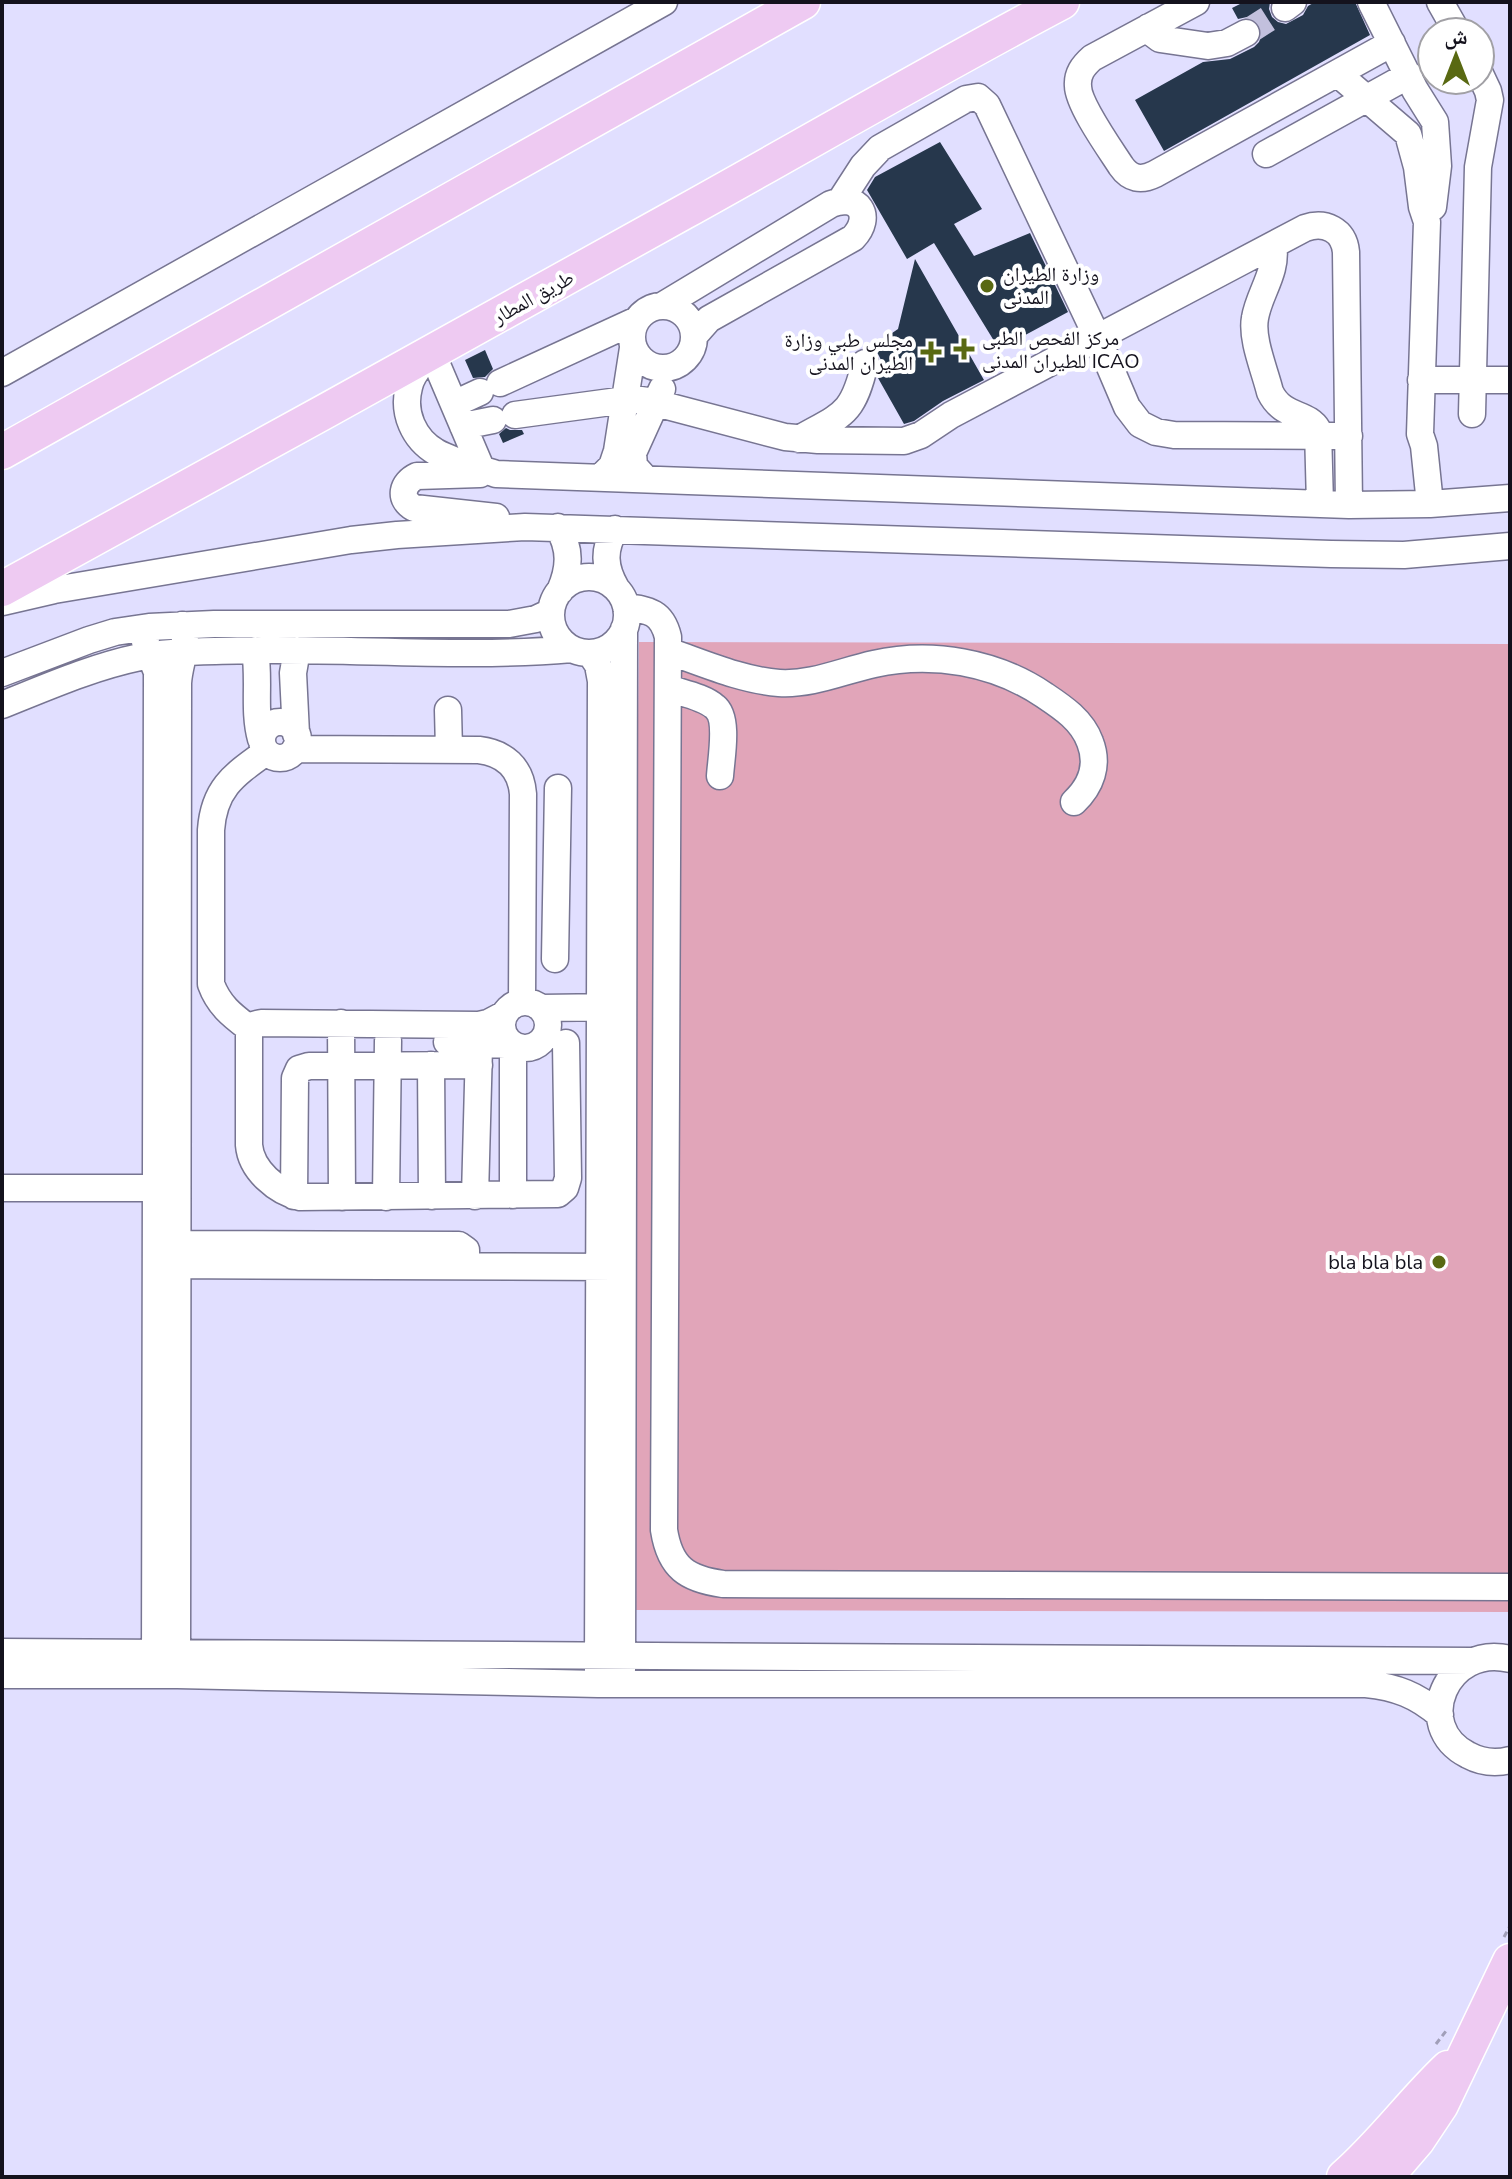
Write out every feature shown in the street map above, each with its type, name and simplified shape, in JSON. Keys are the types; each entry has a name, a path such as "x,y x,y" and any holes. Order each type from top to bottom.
{"main road":[{"path":"2,452 803,2"},
{"name":"طريق المطار","path":"2,589 1062,2"},
{"path":"1386,2177 1441,2105 1510,1961"},
{"path":"1344,2177 1467,2051"}],"street":[{"path":"2,373 664,2"},
{"path":"1199,2 1092,58 1079,74 1077,83 1083,102 1127,174 1136,178 1146,178 1392,43"},
{"path":"1198,45 1199,2"},
{"path":"1371,2 1415,90 1435,122 1438,166 1433,206 1427,222 1420,434 1424,446 1420,504"},
{"path":"1149,27 1160,39 1198,45 1217,46 1246,33"},
{"path":"1338,74 1408,134 1427,222"},
{"path":"1249,122 1271,163 1366,98 1409,75"},
{"path":"1472,414 1478,167 1489,96"},
{"path":"841,200 863,166 880,148 966,99 978,97 987,105 1127,407 1140,424 1156,432 1174,435 1349,436"},
{"path":"662,306 831,204 841,200 852,201 860,209 864,219 861,230 853,238 709,319 694,336"},
{"path":"459,415 504,418 625,399 656,403 799,439 914,439 951,415 1305,228 1321,225 1337,232 1345,245 1349,505"},
{"path":"1273,245 1275,263 1255,317 1256,336 1274,400 1287,412 1315,425 1319,436 1320,504"},
{"path":"459,415 490,387 637,320 652,308 672,307 688,317 693,326 693,345 689,354 674,367 664,368 646,363 633,348"},
{"path":"601,477 615,459 633,348 633,329 637,320"},
{"path":"430,354 488,471 438,453 424,443 408,417 408,387 430,354"},
{"path":"799,439 846,410 859,390 865,363"},
{"path":"646,479 634,466 633,453 674,367"},
{"path":"531,368 530,383 538,405 546,410"},
{"path":"1421,380 1510,380"},
{"path":"525,527 490,515 414,508 407,504 403,496 404,487 417,476 488,471 1349,505 1420,504 1506,495"},
{"path":"2,602 54,590 351,540 525,527 1331,554 1404,555 1510,546"},
{"path":"558,527 565,538 568,565 555,601 552,623 556,634 598,665 601,681 612,1007"},
{"path":"610,1684 612,1007 622,608 605,558 615,529"},
{"path":"2,673 89,640 149,627 509,624 536,619 569,582 581,578 593,577 606,581 622,608 618,638 601,651 519,654 297,650 183,652 94,670 2,705"},
{"path":"622,608 651,611 660,617 665,626 668,651 664,1530 667,1548 676,1563 688,1575 723,1584 1510,1587"},
{"path":"167,1188 178,683 186,638 182,625"},
{"path":"149,627 145,642 157,672 171,1258 166,1664"},
{"path":"255,650 257,723 264,746 271,756 285,758 296,741 293,673 297,650"},
{"path":"668,651 748,677 782,683 816,680 875,664 916,659 955,661 994,670 1026,684 1057,704 1073,716 1087,734 1094,754 1092,776 1074,802"},
{"path":"668,688 719,710 723,723 720,776"},
{"path":"448,710 449,750"},
{"path":"296,741 490,751 509,761 515,768 522,785 523,1008"},
{"path":"249,1035 226,1010 211,984 211,830 214,807 226,785 264,746"},
{"path":"555,959 558,788"},
{"path":"523,827 557,827"},
{"path":"522,931 555,930"},
{"path":"294,1196 296,1073 341,1043 479,1025 523,1008 612,1007"},
{"path":"523,1008 549,1021 553,1043 567,1183 562,1191 553,1195 294,1196 259,1170 249,1153 249,1035 253,1025 261,1023 431,1065 513,1045 527,1048 553,1043 612,1043"},
{"path":"513,1195 513,1045 504,1034 502,1021 523,1008"},
{"path":"341,1043 342,1197"},
{"path":"388,1053 479,1054"},
{"path":"386,1197 388,1053"},
{"path":"475,1196 479,1054"},
{"path":"431,1065 432,1196"},
{"path":"2,1188 167,1188"},
{"path":"171,1258 611,1267"},
{"path":"2,1652 166,1664 610,1684 1366,1684 1408,1693 1440,1715"},
{"path":"2,1675 166,1664 610,1654 1471,1661"},
{"path":"1510,1659 1485,1656 1459,1668 1444,1689 1440,1702 1444,1729 1462,1753 1490,1763 1510,1760"}],"shaded area":[{"path":"639,642 1510,644 1510,1612 626,1610"}],"building":[{"path":"1244,2 1270,2 1272,17 1286,24 1303,15 1308,6 1315,2 1355,2 1370,35 1164,151 1135,100 1203,62 1230,59 1254,47 1262,34 1260,25 1247,17 1238,19 1232,8"},
{"path":"940,142 982,209 954,224 974,256 1030,233 1068,312 999,349 934,243 907,259 867,190 875,177"},
{"path":"915,259 984,380 904,424 878,378 881,360 877,352 870,348 898,329"},
{"path":"485,350 493,369 485,377 473,378 465,360"},
{"path":"506,428 522,430 524,434 503,443 499,434"}],"tunnel":[{"path":"1246,33 1285,8"}],"place":[{"name":"وزارة الطيران المدنى","path":"987,286"},
{"name":"مركز الفحص الطبى للطيران المدنى ICAO","path":"964,349"},
{"name":"مجلس طبي وزارة الطيران المدنى","path":"931,352"},
{"name":"bla bla bla","path":"1439,1262"}]}
